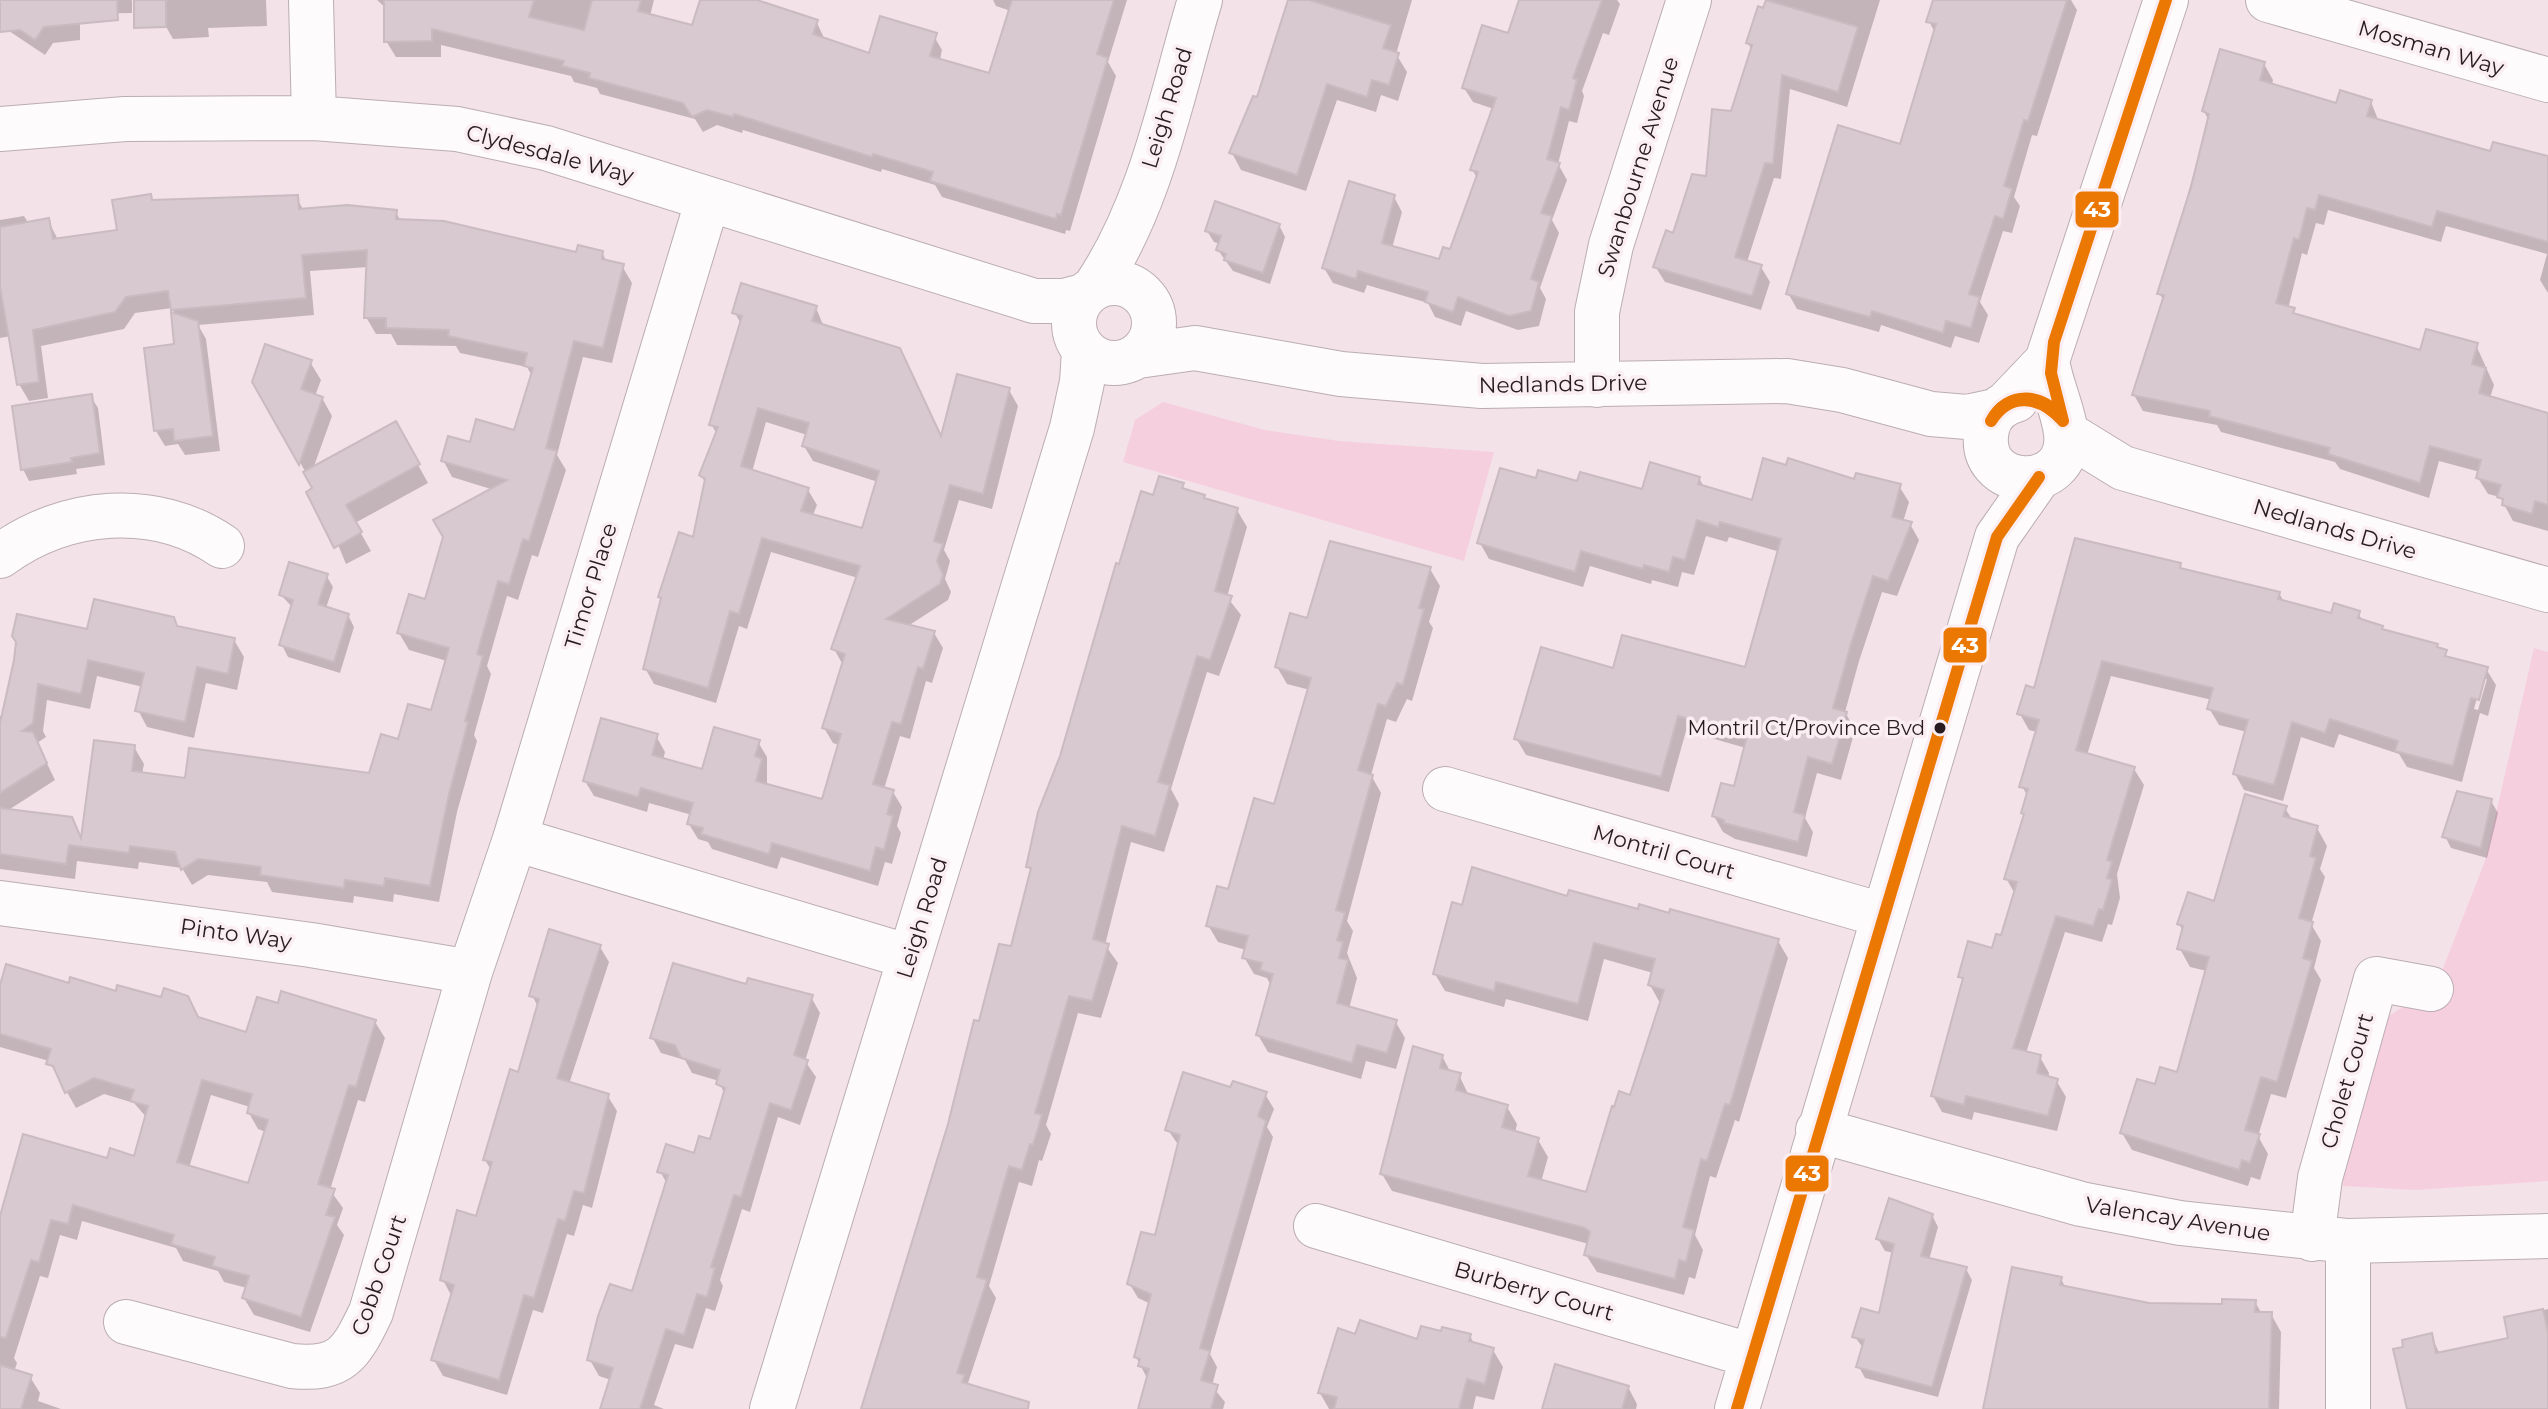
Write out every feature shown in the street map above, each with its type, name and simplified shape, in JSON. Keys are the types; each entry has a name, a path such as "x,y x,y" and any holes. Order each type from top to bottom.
{"street":[{"path":"311,0 314,118"},
{"name":"Leigh Road","path":"1089,291 1115,257 1134,216 1200,0"},
{"name":"Swanbourne Avenue","path":"1597,385 1597,312 1611,245 1689,0"},
{"path":"2034,454 2047,361 2166,0"},
{"name":"Mosman Way","path":"2268,0 2548,80"},
{"name":"Clydesdale Way","path":"0,129 125,119 314,118 457,129 546,148 1034,301 1061,319 1080,345 1104,363 1140,331 1171,335 1195,348"},
{"name":"Timor Place","path":"470,972 515,839 708,199"},
{"name":"Leigh Road","path":"1072,428 1140,331 1132,261 1134,216"},
{"name":"Clydesdale Way","path":"1034,301 1064,301 1118,283 1140,331"},
{"path":"1080,345 1073,316 1089,291"},
{"name":"Leigh Road","path":"772,1409 1072,428 1082,382 1080,345"},
{"name":"Nedlands Drive","path":"1195,348 1284,366 1398,380 1482,386 1787,381 1842,390 1931,414"},
{"path":"2034,454 1985,439 2001,407 2047,361"},
{"path":"1737,1409 1997,537 2034,454 2050,406 2037,399 2022,398 1967,417 1931,414"},
{"path":"1931,414 1963,432 2034,454"},
{"name":"Nedlands Drive","path":"2034,454 2123,468 2548,590"},
{"path":"0,556 17,543 55,526 98,516 139,514 169,519 199,531 222,546"},
{"name":"Montril Court","path":"1445,789 1882,915"},
{"path":"515,839 910,957"},
{"name":"Pinto Way","path":"0,903 311,945 470,972"},
{"name":"Cobb Court","path":"126,1322 292,1366 315,1369 339,1362 356,1342 371,1312 470,972"},
{"name":"Cholet Court","path":"2330,1240 2320,1178 2376,979 2431,989"},
{"name":"Valencay Avenue","path":"1818,1130 2081,1204 2180,1223 2330,1240 2548,1236"},
{"name":"Burberry Court","path":"1316,1226 1753,1356"},
{"path":"2330,1240 2348,1409"}],"shaded area":[{"path":"1163,402 1265,430 1339,441 1494,452 1464,561 1123,462 1135,420"},
{"path":"2534,648 2548,652 2548,1181 2416,1190 2343,1186 2340,1166 2386,1018 2407,1004 2429,1004 2485,861"}],"building":[{"path":"0,0 117,0 118,20 44,27 35,40 20,30 0,32"},
{"path":"134,0 166,0 166,27 134,28"},
{"path":"384,0 534,0 529,17 584,30 592,0 641,0 638,11 692,25 700,0 757,0 818,20 813,34 869,53 880,16 937,33 930,56 989,73 1012,0 1114,0 1097,54 1108,58 1061,215 1057,214 1056,219 930,181 933,172 873,154 872,157 734,114 733,117 707,110 692,117 683,103 589,78 590,73 562,66 564,61 432,29 432,41 384,42"},
{"path":"1288,0 1309,0 1391,25 1383,48 1399,53 1389,85 1372,80 1367,97 1327,84 1297,175 1229,153 1253,96 1257,97"},
{"path":"1519,0 1602,0 1573,78 1577,80 1569,110 1561,107 1547,159 1560,163 1541,213 1552,216 1531,279 1539,282 1531,311 1509,316 1458,297 1453,312 1425,302 1428,292 1358,271 1356,279 1322,268 1349,181 1395,195 1382,243 1439,259 1443,247 1450,249 1478,172 1470,170 1496,98 1462,88 1482,25 1508,33"},
{"path":"1766,0 1858,27 1838,92 1782,75 1773,164 1765,163 1735,257 1762,265 1752,296 1653,267 1666,230 1673,233 1692,174 1706,176 1712,109 1731,111 1752,45 1746,43 1758,6 1763,8"},
{"path":"1933,0 2067,0 2004,186 2012,189 2003,219 1995,216 1969,294 1980,297 1971,328 1946,321 1943,333 1872,311 1870,317 1786,294 1838,125 1900,144 1936,24 1926,22"},
{"path":"2220,49 2265,62 2260,80 2336,103 2340,90 2372,100 2367,116 2490,151 2493,142 2548,156 2548,242 2437,211 2432,227 2319,195 2315,210 2307,208 2299,240 2294,238 2276,303 2295,308 2293,313 2420,350 2426,329 2478,343 2472,364 2486,368 2479,393 2548,413 2548,505 2535,501 2532,514 2502,505 2503,499 2497,497 2501,485 2476,478 2481,460 2430,446 2420,483 2328,454 2330,448 2209,416 2210,411 2132,395 2164,295 2157,294 2191,187 2209,114 2202,111"},
{"path":"151,194 152,200 298,195 299,209 347,205 397,210 396,219 444,221 576,252 578,245 603,251 602,259 624,264 603,348 574,341 546,448 557,451 529,541 523,539 509,584 498,581 477,654 483,656 465,721 468,722 430,886 385,878 384,886 345,880 344,888 260,875 261,867 198,859 181,870 175,852 130,846 129,853 69,845 66,864 0,854 0,808 72,817 81,838 94,740 135,745 132,771 185,778 189,748 369,773 381,734 398,739 408,704 431,710 449,648 397,633 409,594 425,599 443,537 433,520 507,480 441,461 448,436 470,442 476,419 514,430 533,368 524,366 527,353 448,336 449,330 386,328 386,318 364,318 367,250 302,255 306,298 171,310 168,291 126,297 115,312 33,330 39,382 17,385 0,287 0,227 49,218 53,239 117,230 112,200"},
{"path":"1215,201 1280,224 1263,273 1224,260 1226,254 1216,250 1221,236 1205,231"},
{"path":"741,283 817,306 812,321 900,348 941,436 957,374 1010,388 983,494 950,485 934,541 943,544 937,561 943,575 940,584 886,619 935,631 923,669 918,667 901,724 892,722 873,784 894,790 887,814 893,816 884,850 876,847 870,871 772,843 769,854 701,834 703,828 687,824 693,803 641,788 638,797 583,781 601,718 658,734 652,755 702,769 714,727 760,740 755,756 762,759 756,781 822,799 841,734 822,728 845,654 831,649 860,566 762,538 739,614 730,611 708,688 643,669 661,598 658,597 679,532 693,537 705,479 699,475 718,427 709,425 742,316 732,313","holes":["758,408 809,423 802,446 879,471 862,528 801,511 809,488 741,466"]},
{"path":"171,312 198,321 213,436 174,441 173,429 154,431 144,348 174,344"},
{"path":"265,344 312,360 301,389 323,397 299,465 252,382"},
{"path":"92,394 100,453 71,458 72,462 21,470 12,406"},
{"path":"396,421 420,464 346,505 362,532 334,548 306,492 312,488 303,472"},
{"path":"1763,458 1786,465 1788,458 1854,479 1856,473 1901,484 1892,517 1912,522 1888,581 1873,576 1833,708 1847,712 1832,764 1808,757 1794,812 1805,815 1798,842 1724,823 1724,820 1712,816 1721,783 1734,786 1747,736 1678,716 1661,777 1514,739 1541,647 1613,668 1622,635 1745,667 1781,539 1720,522 1718,527 1697,520 1685,560 1673,557 1669,572 1644,565 1643,569 1581,551 1575,572 1477,543 1500,468 1536,478 1538,470 1577,481 1580,472 1642,489 1650,462 1700,477 1698,484 1752,500"},
{"path":"1159,476 1184,483 1182,488 1205,495 1204,498 1238,508 1215,591 1232,596 1210,660 1197,656 1158,782 1170,785 1155,836 1122,826 1093,939 1109,944 1092,1001 1069,996 1035,1113 1042,1115 1033,1145 1030,1144 1022,1170 1009,1166 977,1277 987,1280 957,1373 965,1375 962,1382 1029,1402 1028,1409 861,1409 948,1124 974,1020 979,1021 999,944 1011,946 1031,868 1026,867 1038,812 1060,756 1116,563 1119,564 1141,491 1153,495"},
{"path":"2075,538 2181,563 2180,568 2280,592 2278,599 2331,613 2334,603 2360,611 2358,618 2383,626 2382,629 2438,644 2437,647 2447,650 2445,656 2488,667 2479,700 2471,698 2453,766 2395,751 2398,741 2330,719 2325,733 2292,722 2274,785 2233,774 2248,720 2207,709 2213,688 2102,661 2076,750 2135,767 2107,860 2112,862 2107,878 2112,880 2103,910 2099,909 2093,926 2056,916 2013,1048 2041,1055 2037,1073 2058,1079 2048,1116 1966,1096 1964,1105 1931,1096 1963,978 1958,977 1968,941 1992,948 1996,934 2001,935 2017,882 2004,879 2024,814 2021,813 2028,789 2019,787 2039,720 2017,714 2026,685 2034,688"},
{"path":"1330,541 1431,567 1419,608 1424,609 1403,685 1397,683 1386,706 1378,704 1358,770 1373,775 1336,910 1345,913 1337,940 1343,942 1339,958 1348,960 1337,1003 1397,1020 1387,1053 1357,1045 1352,1063 1256,1035 1273,974 1260,970 1262,963 1242,958 1248,936 1206,926 1217,886 1228,889 1254,798 1274,804 1311,678 1275,667 1290,613 1307,618"},
{"path":"289,562 328,574 318,604 349,614 334,662 279,645 293,600 279,595"},
{"path":"94,599 174,617 177,626 235,638 228,674 197,667 185,722 135,711 144,673 88,660 81,694 38,684 33,723 22,731 33,732 47,763 0,793 0,723 14,660 16,642 12,636 17,614 87,629"},
{"path":"2457,791 2492,799 2481,848 2442,837"},
{"path":"2245,794 2287,806 2283,816 2318,826 2310,856 2316,858 2299,918 2313,922 2303,958 2312,961 2277,1082 2261,1077 2245,1130 2260,1134 2250,1163 2242,1160 2239,1170 2120,1133 2137,1079 2155,1084 2160,1067 2177,1072 2209,957 2177,949 2183,926 2177,924 2188,892 2214,901"},
{"path":"1472,867 1567,896 1569,890 1638,909 1639,904 1669,913 1670,909 1779,939 1730,1105 1725,1104 1707,1161 1701,1159 1683,1227 1694,1230 1686,1262 1679,1260 1675,1279 1584,1255 1590,1232 1585,1228 1380,1174 1413,1046 1443,1055 1440,1068 1461,1073 1456,1090 1508,1105 1502,1127 1539,1138 1528,1176 1586,1192 1612,1106 1619,1091 1630,1095 1664,990 1648,985 1655,959 1594,943 1578,1004 1496,982 1494,991 1433,974 1452,902 1462,905"},
{"path":"549,929 601,945 557,1078 609,1094 584,1193 574,1191 565,1221 558,1219 534,1298 524,1295 499,1380 431,1360 454,1285 440,1280 457,1210 476,1216 492,1162 483,1160 510,1069 518,1072 539,999 529,996"},
{"path":"673,963 746,984 748,978 813,995 794,1055 808,1060 791,1110 770,1103 741,1197 734,1195 711,1267 715,1268 707,1297 697,1294 684,1335 666,1329 640,1409 600,1409 613,1368 587,1360 610,1284 632,1291 668,1175 657,1172 666,1144 694,1153 699,1136 710,1139 725,1088 716,1084 720,1070 681,1058 675,1045 650,1038"},
{"path":"6,964 69,983 70,977 116,991 117,985 161,997 164,988 188,996 198,1017 246,1032 257,997 278,1003 281,991 376,1020 356,1087 349,1085 318,1184 335,1189 326,1215 335,1217 301,1317 242,1298 249,1276 212,1266 215,1257 171,1244 174,1235 73,1205 68,1224 51,1220 39,1262 31,1260 6,1338 0,1337 0,1216 23,1134 107,1158 110,1148 134,1156 148,1106 130,1101 134,1090 94,1078 65,1093 53,1066 46,1064 51,1049 0,1034 0,985","holes":["202,1080 252,1094 247,1113 268,1120 248,1183 177,1162"]},
{"path":"1183,1072 1230,1087 1233,1081 1267,1092 1258,1116 1266,1121 1200,1348 1210,1351 1201,1380 1218,1385 1211,1409 1138,1409 1149,1369 1138,1366 1140,1359 1134,1357 1151,1294 1127,1284 1141,1232 1155,1235 1180,1135 1165,1130"},
{"path":"1889,1198 1933,1214 1921,1256 1967,1267 1932,1387 1856,1367 1864,1340 1852,1337 1861,1308 1879,1313 1894,1244 1876,1239"},
{"path":"2012,1267 2062,1277 2060,1285 2149,1303 2222,1304 2222,1299 2256,1300 2255,1312 2272,1312 2269,1409 1983,1409"},
{"path":"2543,1309 2548,1332 2548,1409 2407,1409 2393,1349 2403,1347 2402,1340 2432,1333 2436,1353 2508,1338 2504,1317"},
{"path":"1360,1320 1417,1339 1421,1326 1471,1334 1469,1341 1494,1348 1485,1384 1467,1379 1459,1409 1334,1409 1337,1397 1318,1393 1338,1328 1355,1334"},
{"path":"1555,1364 1629,1386 1622,1409 1542,1409"},
{"path":"0,1365 32,1375 21,1409 0,1409"}],"transit line":[{"name":"43","path":"2063,421 2051,373 2054,342 2166,0"},
{"name":"43","path":"1991,421 2006,404 2026,398 2046,404 2063,421"},
{"name":"43","path":"1991,421 2007,405 2025,400 2044,406 2062,420"},
{"name":"43","path":"1737,1409 1997,537 2039,477"}],"place":[{"name":"Montril Ct/Province Bvd","path":"1940,728"}]}
